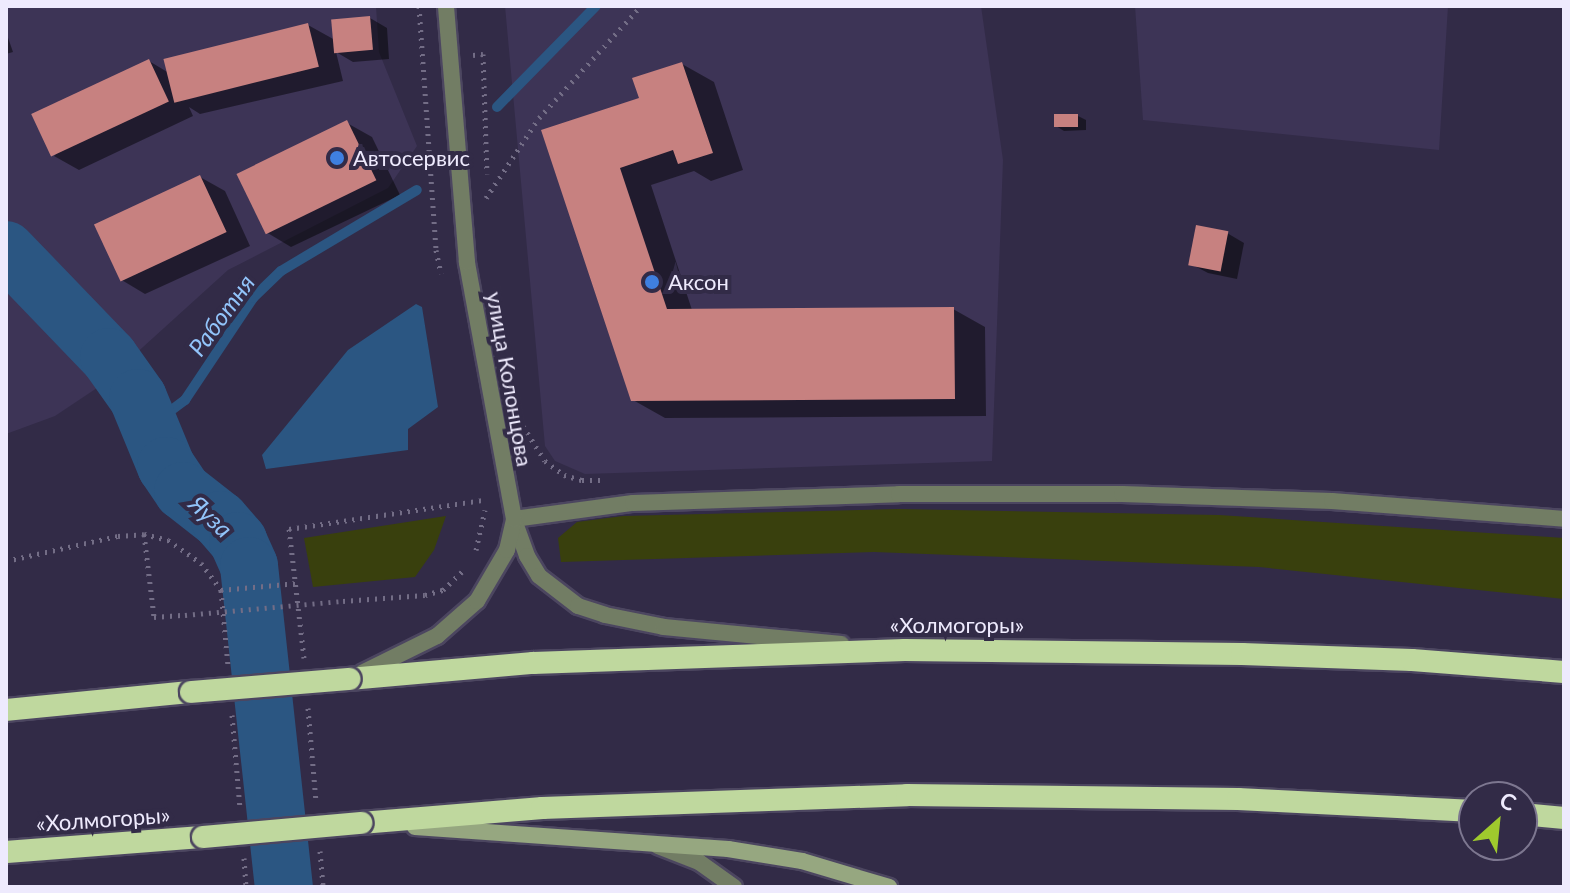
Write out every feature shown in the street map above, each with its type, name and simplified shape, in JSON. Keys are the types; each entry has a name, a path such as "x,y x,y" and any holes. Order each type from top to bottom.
{"highway":[{"name":"«Холмогоры»","path":"6,710 533,663 905,650 1242,654 1412,660 1564,672"},
{"path":"361,823 542,808 907,795 1238,799 1458,810"},
{"path":"1538,816 1564,818"},
{"name":"«Холмогоры»","path":"6,852 361,823"}],"main road":[{"path":"361,823 728,849 802,861 889,887"}],"street":[{"name":"улица Колонцова","path":"349,679 437,636 477,601 507,550 514,519 467,262 446,6"},
{"path":"905,650 664,627 578,606 539,576 527,556 514,519 633,503 899,494 1122,494 1332,501 1564,519"},
{"path":"649,843 699,862 734,887"}],"path":[{"path":"479,209 539,118 641,6"},
{"path":"483,54 487,189"},
{"path":"144,534 154,617 425,595 456,581 478,547 485,519 483,488"},
{"path":"304,659 298,583 289,529 484,500"},
{"path":"6,561 118,536 144,534 185,550 221,590 228,668"},
{"path":"221,590 298,583"},
{"path":"230,699 241,824"},
{"path":"308,705 317,811"},
{"path":"319,841 323,887"},
{"path":"244,856 246,887"}],"shaded area":[{"path":"6,6 376,6 379,52 417,146 388,188 228,270 100,386 55,416 6,434"},
{"path":"505,6 981,6 1003,160 992,461 585,474 555,461 545,446"},
{"path":"1135,6 1448,6 1439,150 1143,120"}],"green space":[{"path":"898,509 1219,515 1564,538 1564,599 1259,567 874,552 561,562 558,538 577,522 623,516"},
{"path":"446,516 434,550 415,577 313,587 304,538"}],"water":[{"path":"416,304 422,307 438,407 408,429 408,450 266,469 262,455 348,350"}],"building":[{"path":"370,16 373,50 334,53 331,19"},
{"path":"308,23 319,67 174,103 163,59"},
{"path":"149,59 169,102 51,157 31,114"},
{"path":"682,62 713,153 678,164 673,150 620,168 667,309 954,307 955,399 631,401 541,130 639,98 632,78"},
{"path":"1054,114 1078,114 1078,127 1054,127"},
{"path":"347,120 376,180 266,234 236,174"},
{"path":"200,175 227,232 121,282 94,224"},
{"path":"1196,225 1228,231 1221,272 1188,265"}],"waterway":[{"name":"Работня","path":"497,107 596,6"},
{"name":"Работня","path":"150,426 185,400 253,298 281,271 417,190"},
{"name":"Яуза","path":"6,250 109,357 138,398 166,466 183,491 220,520 238,541 249,566 284,887"}],"place":[{"name":"Автосервис","path":"337,158"},
{"name":"Аксон","path":"652,282"}]}
